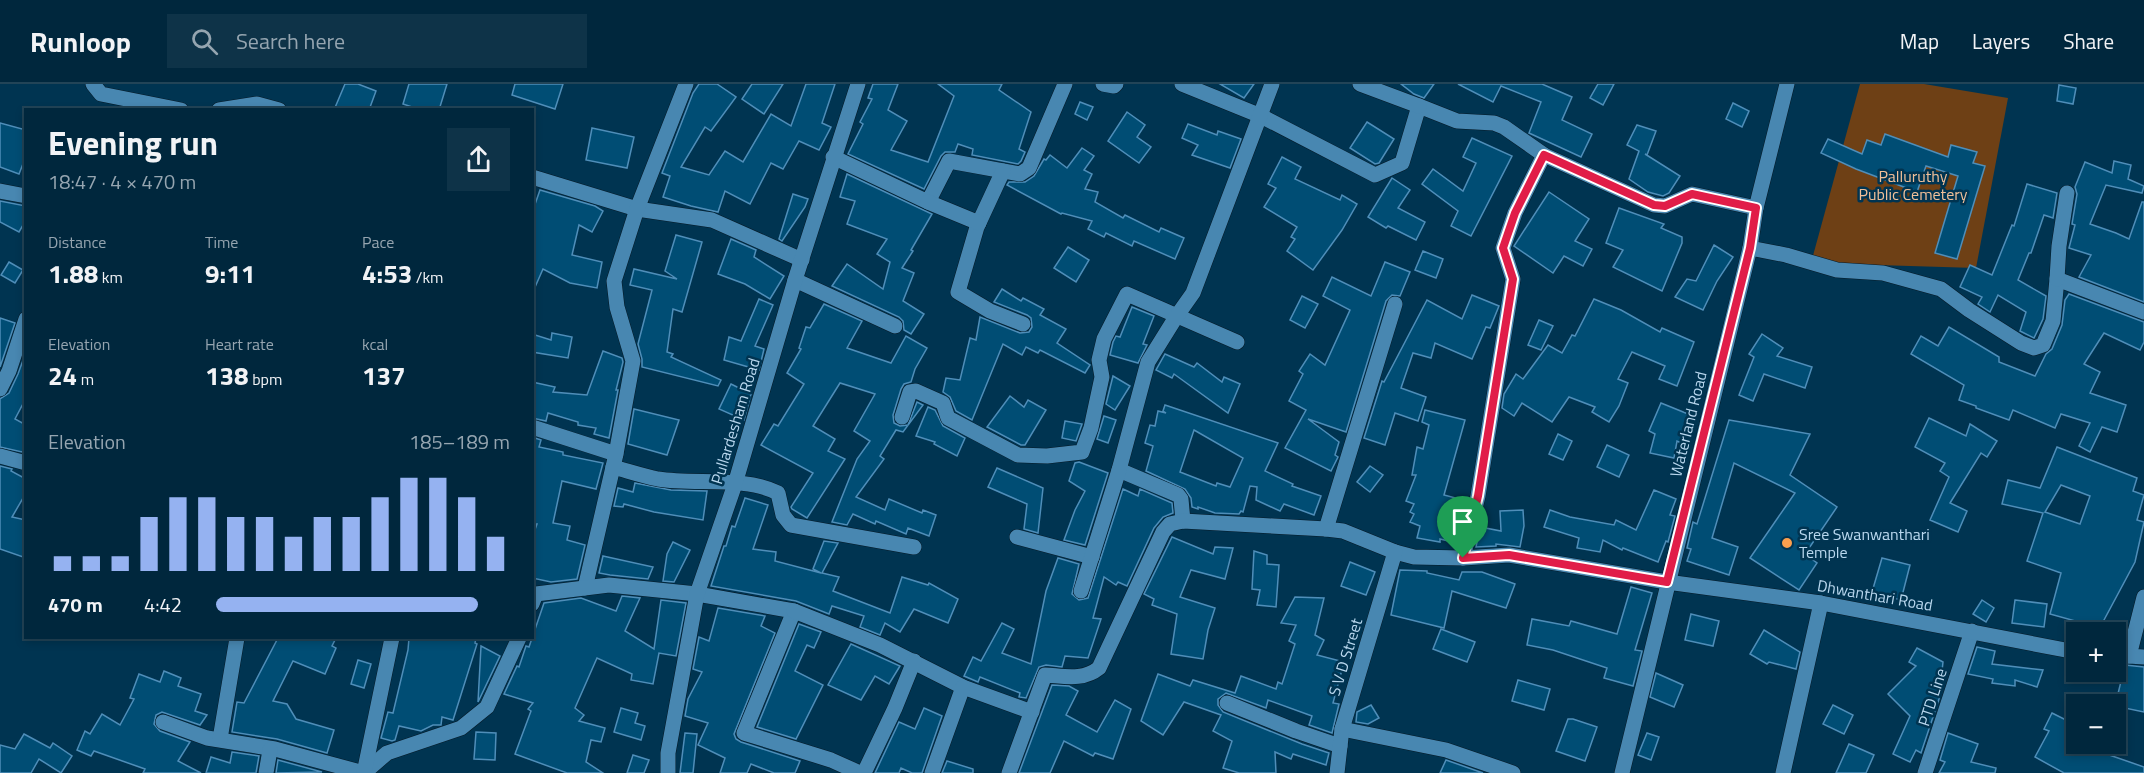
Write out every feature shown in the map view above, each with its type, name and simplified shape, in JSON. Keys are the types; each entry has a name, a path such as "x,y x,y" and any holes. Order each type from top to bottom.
{"street":[{"path":"93,84 101,94 171,108"},
{"path":"585,588 614,460 633,361 617,307 614,281 637,209 686,84"},
{"name":"Pullardesham Road","path":"668,773 668,753 697,594 735,484 795,280 858,84"},
{"path":"928,202 949,161 1020,174 1029,168 1065,84"},
{"path":"1103,84 1114,86 1116,84"},
{"path":"1182,84 1261,116 1375,175 1402,163 1419,106"},
{"path":"1081,591 1119,470 1148,362 1193,293 1272,84"},
{"path":"1360,84 1457,121 1494,123 1504,127 1544,155 1654,205 1665,206 1692,194 1756,208"},
{"name":"Waterland Road","path":"1622,773 1750,248 1756,208 1787,84"},
{"path":"1463,558 1478,496 1513,279 1503,248 1515,213 1544,155"},
{"path":"833,157 979,224"},
{"path":"1003,171 979,224 958,292 990,311 1023,324"},
{"path":"534,183 637,209 712,220 802,260"},
{"path":"0,190 24,196"},
{"path":"1750,248 1786,255 1837,270 1883,273 1941,289 2020,343 2034,348 2043,345 2053,321 2059,246 2067,193"},
{"path":"2057,279 2144,312"},
{"path":"795,280 894,326"},
{"path":"902,417 910,392 916,391 943,403 948,418 1018,455 1047,456 1083,452 1091,428 1102,377 1099,360 1104,339 1127,294 1237,342"},
{"path":"1326,529 1395,304"},
{"path":"0,389 9,371 24,325"},
{"path":"534,428 658,479 735,484 771,489 778,493 783,515 791,525 914,547"},
{"path":"0,456 24,462"},
{"path":"1009,773 1045,675 1090,676 1099,668 1163,532 1170,524 1183,521 1181,499 1178,495 1119,470"},
{"name":"Dhwanthari Road","path":"1183,521 1343,531 1395,552 1414,557 1463,558 1509,555 1667,582 1821,603 2066,650"},
{"path":"1017,537 1092,557"},
{"name":"S V D Street","path":"1337,773 1342,729 1395,552"},
{"path":"534,597 609,585 697,594 794,611 880,645 963,687 1032,712"},
{"path":"2129,656 2144,597"},
{"path":"1783,773 1821,603"},
{"path":"794,611 744,733 831,760 862,773 895,708 914,661"},
{"name":"PTD Line","path":"1925,773 1972,631"},
{"path":"220,739 237,639"},
{"path":"364,773 392,639"},
{"path":"364,773 387,753 461,728 487,707 519,639"},
{"path":"932,773 963,687"},
{"path":"1227,703 1340,746"},
{"path":"163,722 207,738 275,749 364,773"},
{"path":"1342,729 1446,750 1513,773"},
{"path":"266,773 270,750"}],"green space":[{"name":"Palluruthy Public Cemetery","path":"1860,84 1924,84 2008,98 1976,268 1811,263"}],"building":[{"path":"345,84 358,84 376,91 370,108 335,108"},
{"path":"409,84 447,84 440,108 415,108 403,104"},
{"path":"515,84 563,84 555,109 512,95"},
{"path":"699,84 717,84 736,97 711,131 705,127 681,167 709,175 725,151 743,162 771,114 791,126 806,84 835,84 822,123 831,127 819,150 799,141 783,169 771,163 750,204 725,191 718,212 663,197 670,176 662,173 693,93"},
{"path":"752,84 783,84 764,114 742,99"},
{"path":"873,84 898,84 888,110 907,121 891,150 928,162 954,96 938,84 1002,84 999,90 1031,112 1019,149 1025,152 1021,161 1018,164 972,155 973,149 958,144 955,152 945,152 941,156 924,189 848,154 872,99 868,98"},
{"path":"1220,84 1254,84 1244,98"},
{"path":"1401,84 1434,84 1424,98"},
{"path":"1458,84 1542,84 1572,97 1562,120 1592,134 1581,157 1529,133 1541,102 1501,86 1493,102"},
{"path":"1598,84 1614,84 1603,105 1590,98"},
{"path":"2059,85 2076,88 2073,104 2057,101"},
{"path":"1080,102 1093,107 1087,120 1075,114"},
{"path":"1733,103 1749,111 1742,127 1726,119"},
{"path":"1127,112 1145,125 1137,137 1151,147 1139,163 1108,141"},
{"path":"1367,122 1394,139 1379,163 1375,164 1350,148"},
{"path":"0,123 24,129 24,161 19,174 0,167"},
{"path":"1188,124 1217,135 1218,131 1241,139 1230,168 1192,155 1198,145 1182,138"},
{"path":"1637,125 1656,131 1647,155 1645,154 1680,176 1669,193 1663,196 1648,192 1629,179 1639,151 1627,145"},
{"path":"592,128 634,137 627,168 586,160"},
{"path":"1885,134 1948,157 1951,145 1977,152 1973,163 1985,166 1957,259 1935,253 1958,176 1926,166 1917,192 1821,153 1828,139 1862,154 1867,140 1881,145"},
{"path":"1472,138 1512,156 1471,236 1451,226 1458,211 1422,184 1433,169 1463,191 1476,163 1463,157"},
{"path":"1082,148 1094,156 1084,170 1092,174 1085,189 1098,192 1095,202 1123,218 1125,215 1159,232 1161,228 1184,238 1175,259 1134,241 1132,246 1106,233 1104,237 1088,229 1092,221 1061,214 1007,185 1009,182 1025,182 1034,176 1044,159 1046,160 1050,155 1067,168"},
{"path":"1282,157 1301,167 1295,179 1340,200 1342,195 1357,204 1342,230 1313,270 1287,251 1295,239 1291,237 1297,227 1264,207 1276,188 1268,184"},
{"path":"2114,161 2131,165 2128,179 2144,186 2142,193 2106,185 2090,224 2129,239 2142,202 2144,202 2144,302 2079,277 2091,255 2069,248 2075,225 2072,224 2077,194 2075,187 2085,162 2112,173"},
{"path":"847,174 932,214 902,268 914,273 903,301 924,314 911,334 904,330 903,321 899,317 832,286 847,264 883,289 890,262 877,254 887,239 847,224 855,201 840,197"},
{"path":"1392,178 1410,190 1398,208 1425,222 1416,240 1388,226 1386,228 1368,217"},
{"path":"2027,184 2057,193 2053,218 2044,215 2031,253 2029,253 2018,280 2046,296 2043,319 2034,338 2020,331 2026,312 1998,295 1990,312 1978,304 1982,297 1960,287 1970,265 1992,275 2012,225 2014,226"},
{"path":"540,190 595,206 603,211 592,232 579,225 572,255 602,262 597,288 570,283 543,269 534,289 534,207"},
{"path":"1549,192 1589,219 1575,241 1592,249 1583,266 1564,256 1553,273 1514,246"},
{"path":"793,194 808,199 782,241 779,239"},
{"path":"0,201 24,206 24,223 19,232 0,222"},
{"path":"1619,208 1664,224 1661,228 1682,237 1682,243 1662,291 1613,267 1623,250 1606,243"},
{"path":"676,235 702,242 682,312 673,309 667,352 673,354 671,357 721,380 718,386 642,367 638,344 652,290 630,285 634,269 677,279 665,271"},
{"path":"731,239 756,250 754,257 784,276 770,299 745,284 718,274"},
{"path":"1714,245 1733,257 1717,281 1703,310 1675,297 1687,279 1696,281"},
{"path":"1068,247 1089,260 1076,282 1054,268"},
{"path":"1423,251 1443,259 1436,278 1415,270"},
{"path":"9,262 23,270 15,283 1,275"},
{"path":"1385,262 1410,272 1400,296 1392,295 1386,301 1346,432 1308,419 1339,442 1335,455 1338,457 1331,471 1285,448 1306,410 1289,401 1303,374 1299,371 1310,354 1325,365 1350,310 1323,296 1332,277 1371,296"},
{"path":"1002,289 1021,301 1023,298 1044,309 1040,315 1066,329 1057,343 1090,365 1085,373 1040,350 1038,353 1026,347 1022,355 1003,344 972,420 956,411 950,397 943,392 946,378 960,380 970,338 976,340 980,317 1020,333 1029,332 1032,327 1031,318 1027,315 994,302"},
{"path":"2069,294 2144,322 2144,342 2140,350 2104,333 2084,364 2100,372 2090,393 2126,405 2117,432 2102,427 2090,452 2079,446 2090,423 2061,414 2055,428 2013,410 2009,420 1976,408 1976,406 1959,400 1964,385 1911,354 1921,336 1938,346 1949,327 1999,357 1999,362 2035,376 2046,354 2052,349 2062,325 2065,300"},
{"path":"1472,295 1499,306 1490,328 1486,327 1472,359 1435,343 1431,358 1413,353 1401,388 1426,397 1418,421 1395,413 1385,445 1364,438 1382,381 1384,382 1427,300 1462,319"},
{"path":"1302,296 1318,304 1305,328 1290,320"},
{"path":"759,299 773,305 755,346 764,349 759,370 724,360 729,337 741,341"},
{"path":"1594,299 1621,310 1660,332 1662,328 1694,342 1677,386 1659,379 1665,366 1632,352 1618,379 1628,383 1619,406 1609,422 1592,412 1595,407 1569,397 1552,422 1522,403 1514,416 1502,408 1504,394 1516,374 1523,379 1548,345 1562,353 1572,335 1575,336"},
{"path":"824,304 862,321 847,348 891,363 906,336 927,348 915,369 911,382 904,384 901,389 893,415 894,423 900,426 908,425 917,402 923,405 903,432 896,430 880,456 884,459 856,497 885,510 889,499 922,513 923,510 936,515 929,536 908,528 906,534 853,514 847,525 832,522 857,459 870,441 854,431 875,394 840,383 813,426 835,439 828,451 845,459 807,518 791,507 813,473 761,445 774,424 778,426 804,384 787,373 801,349 799,348 806,327 810,328"},
{"path":"1132,307 1154,316 1143,344 1147,345 1138,363 1110,355 1113,342 1116,336 1120,337"},
{"path":"0,318 15,323 0,367"},
{"path":"1539,320 1553,326 1541,350 1528,345"},
{"path":"552,333 572,337 568,358 534,352 534,335 551,340"},
{"path":"1762,334 1783,348 1777,356 1812,367 1805,388 1764,374 1753,401 1739,395 1754,357 1749,354"},
{"path":"603,351 622,358 609,438 594,434 596,428 578,425 578,422 548,413 546,421 534,418 534,382 555,387 553,392 587,395"},
{"path":"1165,354 1194,367 1197,363 1222,382 1224,377 1240,384 1228,413 1174,374 1172,378 1156,370"},
{"path":"24,358 24,402 15,419 24,424 22,452 0,447 0,399 9,393"},
{"path":"1113,376 1130,386 1115,410 1106,404"},
{"path":"731,384 751,394 744,420 719,409"},
{"path":"1010,396 1024,407 1028,400 1046,410 1025,445 987,427"},
{"path":"1661,403 1693,416 1681,443 1677,441 1674,458 1650,453 1655,434 1649,431"},
{"path":"1165,405 1278,443 1265,471 1293,484 1292,486 1321,496 1314,515 1284,504 1280,511 1256,500 1257,487 1250,486 1243,512 1239,514 1215,513 1192,507 1191,498 1185,489 1146,471 1153,446 1145,443 1150,425 1155,426 1158,411 1166,413 1163,411","holes":["1194,430 1243,458 1230,487 1217,483 1216,486 1180,472"]},
{"path":"928,407 935,410 943,426 965,438 957,456 934,444 935,442 916,436"},
{"path":"634,409 679,420 667,455 628,444"},
{"path":"1425,410 1465,420 1444,495 1467,501 1457,543 1440,539 1440,542 1417,538 1420,526 1410,522 1414,514 1410,512 1414,504 1406,501 1416,475 1412,475 1417,447 1423,449 1429,425 1422,422"},
{"path":"1104,416 1116,420 1108,443 1097,439"},
{"path":"1929,418 1966,436 1970,424 1997,441 1987,457 1981,453 1950,503 1967,511 1958,532 1930,520 1949,477 1940,471 1945,463 1915,447"},
{"path":"1729,420 1810,434 1790,475 1837,507 1805,554 1817,563 1799,590 1750,558 1795,493 1734,463 1712,538 1738,547 1729,575 1687,561 1691,549 1687,548 1693,522 1697,524"},
{"path":"1065,421 1082,424 1076,441 1062,438"},
{"path":"1558,434 1572,441 1563,460 1549,454"},
{"path":"534,438 541,440 539,447 563,452 563,455 603,463 596,489 562,481 553,523 570,526 567,540 585,545 577,579 551,582 534,578 534,532 537,524 534,524"},
{"path":"1607,445 1629,455 1619,477 1597,467"},
{"path":"2057,447 2137,478 2133,491 2144,495 2137,520 2144,522 2135,562 2103,622 2079,622 2050,614 2061,573 2027,561 2043,513 2002,504 2008,480 2040,488","holes":["2061,485 2090,496 2080,524 2045,512"]},
{"path":"1079,462 1108,473 1085,545 1064,540 1085,491 1069,481 1075,463"},
{"path":"0,466 12,469 11,471 24,478 24,496 12,517 24,520 24,557 0,549"},
{"path":"1370,466 1383,475 1370,492 1357,482"},
{"path":"997,468 1043,488 1038,533 1024,529 1027,504 988,487"},
{"path":"635,483 671,490 707,491 703,520 654,512 624,504 623,507 614,506 618,488 633,492"},
{"path":"1123,489 1138,496 1140,489 1172,503 1173,513 1163,517 1154,528 1127,586 1118,582 1116,585 1104,577 1093,618 1101,619 1088,658 1065,656 1062,667 1046,665 1039,667 1026,698 1019,697 1020,693 980,677 978,682 964,676 973,657 981,661 1002,623 1014,629 1002,653 1031,664 1046,591 1058,558 1079,564 1072,594 1079,600 1088,598"},
{"path":"1654,490 1676,499 1670,515 1675,516 1668,542 1666,541 1658,562 1623,548 1622,550 1603,540 1600,552 1577,548 1579,538 1544,527 1550,510 1570,517 1614,525 1616,520 1636,530"},
{"path":"745,498 768,505 753,549 776,552 775,561 821,573 813,569 824,541 838,543 822,573 839,577 833,591 890,613 902,577 928,585 929,583 958,599 948,623 914,609 900,632 885,623 880,635 860,627 864,616 832,606 829,614 796,601 711,586 724,546 726,546 732,526 735,527"},
{"path":"1523,510 1524,526 1520,547 1496,544 1496,546 1476,547 1480,527 1501,531 1500,511"},
{"path":"1172,537 1213,554 1215,547 1233,548 1225,579 1191,570 1180,597 1215,608 1203,659 1171,654 1177,614 1152,605 1154,599 1144,594"},
{"path":"673,542 690,550 674,582 663,581 667,554"},
{"path":"1254,551 1267,555 1267,564 1279,565 1276,607 1257,605 1260,590 1252,589"},
{"path":"603,556 653,567 648,579 599,573"},
{"path":"1882,558 1910,565 1901,600 1872,592"},
{"path":"1350,562 1375,572 1366,595 1341,586"},
{"path":"1400,570 1427,571 1427,573 1459,580 1462,572 1482,572 1515,584 1506,608 1452,591 1444,628 1391,615"},
{"path":"1631,587 1652,593 1635,650 1642,651 1633,686 1604,678 1607,668 1553,650 1527,645 1532,619 1569,626 1571,621 1617,634"},
{"path":"622,596 640,598 625,631 654,649 661,600 686,603 676,656 659,653 653,684 631,680 632,674 597,658 575,708 584,715 579,721 605,728 601,742 591,740 586,762 603,773 567,773 515,754 531,711 528,709 533,703 504,694 517,666 519,667 526,646 529,647 532,639 534,639 544,603 581,598 616,611"},
{"path":"1295,597 1324,598 1315,635 1324,640 1317,655 1344,662 1333,703 1339,704 1332,733 1309,725 1312,716 1268,700 1266,708 1226,693 1218,699 1218,705 1223,712 1329,753 1326,765 1293,754 1291,759 1275,752 1276,773 1239,773 1223,768 1232,741 1213,731 1221,715 1184,702 1163,735 1141,721 1158,674 1190,686 1193,680 1235,693 1241,676 1276,689 1278,682 1282,684 1295,644 1289,641 1296,625 1281,623"},
{"path":"1982,600 1994,608 1986,622 1973,614"},
{"path":"2015,600 2047,604 2044,627 2012,623"},
{"path":"718,608 765,616 761,626 775,633 734,734 741,742 800,761 795,773 774,773 751,764 747,773 720,773 725,758 698,745 708,723 685,716 688,699 702,672 693,669 699,637 709,641"},
{"path":"1691,614 1719,621 1713,646 1685,640"},
{"path":"799,624 821,632 814,648 807,645 795,671 823,685 796,739 757,727"},
{"path":"1441,629 1475,642 1467,662 1433,649"},
{"path":"1764,630 1800,652 1796,669 1769,662 1767,664 1750,654"},
{"path":"277,639 336,639 332,646 336,648 325,674 293,661 273,701 287,704 296,719 334,730 327,753 277,739 232,732 237,702 244,703"},
{"path":"409,639 476,639 477,644 453,720 442,717 441,725 433,725 421,731 399,726 395,740 392,741 381,738 388,712 393,713"},
{"path":"851,644 900,666 889,684 875,676 861,700 828,685"},
{"path":"481,646 500,656 478,702"},
{"path":"1977,647 1995,651 1992,664 2043,670 2037,687 2015,680 2015,686 1992,683 1993,679 1968,674"},
{"path":"1917,648 1943,662 1939,699 1921,753 1916,750 1910,762 1893,754 1910,716 1888,694 1916,666 1909,662"},
{"path":"358,660 371,664 364,688 351,684"},
{"path":"2126,665 2144,667 2144,712 2126,708 2126,694 2118,694 2121,682 2126,682"},
{"path":"164,671 181,678 178,686 201,694 195,711 207,715 200,725 162,712 156,715 154,724 160,731 190,742 178,761 201,773 143,773 145,769 94,751 91,756 77,750 85,731 90,734 102,714 120,725 134,699 130,698 139,674 160,682"},
{"path":"1656,673 1683,685 1674,707 1650,697"},
{"path":"1518,680 1550,689 1544,710 1512,701"},
{"path":"1052,685 1069,686 1078,691 1066,715 1097,732 1115,700 1131,709 1113,759 1095,753 1093,756 1064,741 1050,773 1019,773"},
{"path":"1371,705 1379,718 1368,724 1356,722 1357,712"},
{"path":"1833,705 1853,715 1844,734 1823,724"},
{"path":"621,708 638,713 635,723 645,726 641,740 614,732"},
{"path":"924,708 942,716 922,773 912,773 901,768 899,773 875,773 899,722 915,729"},
{"path":"2052,713 2066,720 2066,754 2107,754 2144,767 2144,773 2064,773 2035,757 2049,731 2044,729"},
{"path":"1568,719 1597,727 1585,761 1556,751"},
{"path":"476,732 496,733 495,760 474,759"},
{"path":"685,733 697,734 693,773 680,773"},
{"path":"1647,733 1659,737 1651,760 1638,755"},
{"path":"1948,733 1978,744 1971,762 1996,768 1995,773 1939,773 1945,762 1940,760"},
{"path":"24,734 50,748 53,743 72,756 61,773 39,759 31,773 0,773 0,745 15,749"},
{"path":"1849,744 1874,755 1866,773 1836,773"},
{"path":"232,752 259,756 256,773 206,773 211,757 230,763"},
{"path":"633,755 649,760 644,773 627,773"},
{"path":"278,760 322,772 276,773"},
{"path":"1446,760 1483,773 1440,773"},
{"path":"947,761 973,769 973,773 942,773"}],"place":[{"name":"Sree Swanwanthari Temple","path":"1787,543"}],"route":[{"path":"1544,155 1654,205 1665,206 1692,194 1756,208 1750,248 1667,582 1509,555 1463,558 1478,496 1513,279 1503,248 1515,213 1544,155"}]}
